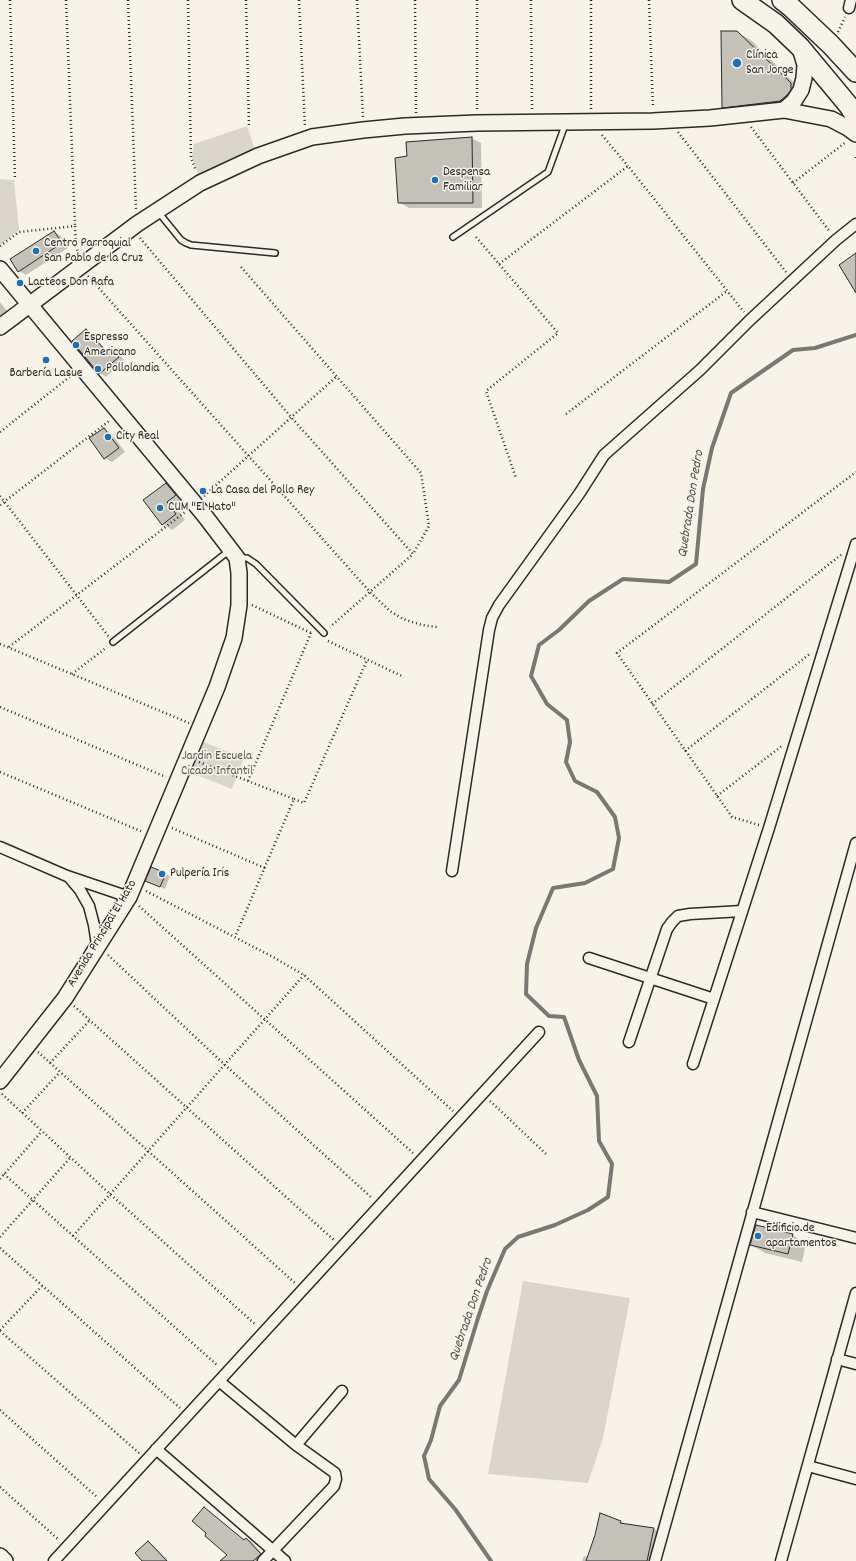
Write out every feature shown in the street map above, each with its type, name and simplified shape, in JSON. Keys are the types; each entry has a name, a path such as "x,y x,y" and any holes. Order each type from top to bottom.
{"highway":[{"path":"742,0 776,24 800,47 849,106 856,117"},
{"path":"782,0 831,45 856,72"}],"street":[{"path":"784,110 794,101 801,90 805,65 800,47"},
{"path":"0,327 134,226 200,183 258,156 305,139 363,130 417,126 477,123 710,118 784,110 831,119 848,128 853,137"},
{"path":"452,871 492,618 499,605 579,494 604,455 700,370 750,320 836,240 856,224"},
{"name":"Avenida Principal El Hato","path":"0,269 195,504 233,554 239,574 239,605 234,638 217,687 132,892 97,945 65,998 0,1081"},
{"path":"693,1064 769,828 856,544"},
{"path":"655,1561 856,843"},
{"path":"0,847 67,876 132,892"},
{"path":"67,876 80,890 89,906 97,945"},
{"path":"629,1042 667,929 672,922 678,916 690,914 742,911"},
{"path":"589,958 714,999"},
{"path":"54,1561 539,1032"},
{"path":"752,1212 856,1238"},
{"path":"781,1561 856,1293"},
{"path":"837,1359 856,1364"},
{"path":"219,1381 296,1445 334,1473 336,1479 334,1486 263,1561"},
{"path":"296,1445 342,1391"},
{"path":"156,1449 285,1561"},
{"path":"808,1466 856,1479"},
{"path":"0,1556 5,1561"}],"lane":[{"path":"453,237 548,172 566,122"},
{"path":"157,211 186,243 191,245 275,253"},
{"path":"113,642 233,554 247,558 256,564 324,633"}],"path":[{"path":"10,0 15,180"},
{"path":"66,0 76,248 81,266 370,592 390,611 403,619 422,625 437,627"},
{"path":"128,0 134,226 291,417 413,554"},
{"path":"188,0 191,157 200,183"},
{"path":"246,0 248,126"},
{"path":"299,0 305,139"},
{"path":"357,0 363,130"},
{"path":"415,0 417,126"},
{"path":"477,0 477,123"},
{"path":"530,0 532,122"},
{"path":"591,0 592,121 750,320"},
{"path":"649,0 661,120 792,281"},
{"path":"831,45 850,4"},
{"path":"741,115 836,240"},
{"path":"793,183 853,137"},
{"path":"499,264 628,166"},
{"path":"0,246 19,232 75,226"},
{"path":"476,237 558,333 486,391 516,478"},
{"path":"241,267 421,473 429,526 413,554 324,633"},
{"path":"566,414 727,291"},
{"path":"0,432 81,368"},
{"path":"9,647 195,504 337,376"},
{"path":"0,504 120,414"},
{"path":"769,828 732,817 617,653 856,472"},
{"path":"0,496 113,642 72,674"},
{"path":"652,704 844,552"},
{"path":"248,781 311,633"},
{"path":"685,751 827,640"},
{"path":"0,644 190,723 187,729"},
{"path":"188,757 304,803 367,660"},
{"path":"0,707 178,781"},
{"path":"717,796 798,734"},
{"path":"0,772 265,868"},
{"path":"235,937 294,799"},
{"path":"132,892 235,937 273,956 304,975 461,1117"},
{"path":"132,892 265,1019 421,1160"},
{"path":"97,945 225,1065 380,1206"},
{"path":"73,1236 304,975"},
{"path":"65,998 341,1247"},
{"path":"50,1063 90,1020"},
{"path":"29,1044 302,1290"},
{"path":"22,1113 60,1072"},
{"path":"0,1093 70,1158 264,1332"},
{"path":"482,1094 546,1154"},
{"path":"0,1179 42,1131"},
{"path":"0,1237 70,1158"},
{"path":"4,1174 226,1373"},
{"path":"0,1248 188,1415"},
{"path":"42,1286 0,1330 147,1460"},
{"path":"0,1410 106,1504"},
{"path":"0,1487 67,1547"}],"green space":[{"path":"247,126 257,156 201,182 192,157 194,144"},
{"path":"0,179 14,180 19,230 0,245"},
{"name":"Jardin Escuela Cicado Infantil","path":"201,741 244,758 232,789 189,772"},
{"path":"523,1281 630,1298 603,1438 588,1483 488,1474"}],"building":[{"path":"721,31 737,31 791,83 791,90 787,95 780,101 722,108"},
{"name":"Despensa Familiar","path":"472,137 473,203 398,203 395,158 407,156 406,142"},
{"name":"Centro Parroquial San Pablo de la Cruz","path":"54,231 62,243 18,272 10,259"},
{"path":"856,253 856,293 839,265"},
{"path":"86,329 106,351 111,347 119,357 99,374 72,341"},
{"path":"104,428 119,448 104,459 89,438"},
{"name":"CUM \"El Hato\"","path":"166,483 176,495 167,502 176,514 162,525 143,500"},
{"path":"151,867 166,873 160,887 145,881"},
{"path":"756,1225 793,1234 788,1254 750,1245"},
{"path":"204,1507 244,1540 246,1538 261,1554 253,1561 220,1561 227,1555 205,1536 206,1533 192,1521"},
{"path":"600,1513 621,1521 620,1523 654,1528 647,1561 586,1561 595,1535"},
{"path":"148,1541 167,1561 142,1561 135,1553"}],"waterway":[{"name":"Quebrada Don Pedro","path":"491,1561 455,1509 429,1479 424,1456 431,1440 440,1406 459,1380 487,1291 505,1249 518,1237 555,1225 588,1210 608,1197 612,1164 599,1141 597,1096 579,1060 564,1017 549,1016 526,994 527,964 536,928 553,888 585,883 613,869 619,838 615,817 597,792 575,781 566,762 570,742 567,720 547,704 531,676 539,645 559,630 589,601 623,579 669,582 696,564 703,489 712,448 731,393 793,350 815,348 856,335"}],"place":[{"name":"Clínica San Jorge","path":"737,63"},
{"name":"Despensa Familiar","path":"435,180"},
{"name":"Centro Parroquial San Pablo de la Cruz","path":"36,251"},
{"name":"Lacteos Don Rafa","path":"20,283"},
{"name":"Espresso Americano","path":"76,345"},
{"name":"Barbería Lasue","path":"46,360"},
{"name":"Pollolandia","path":"98,369"},
{"name":"City Real","path":"108,437"},
{"name":"La Casa del Pollo Rey","path":"203,491"},
{"name":"CUM \"El Hato\"","path":"160,508"},
{"name":"Pulpería Iris","path":"162,874"},
{"name":"Edificio de apartamentos","path":"758,1236"}]}
